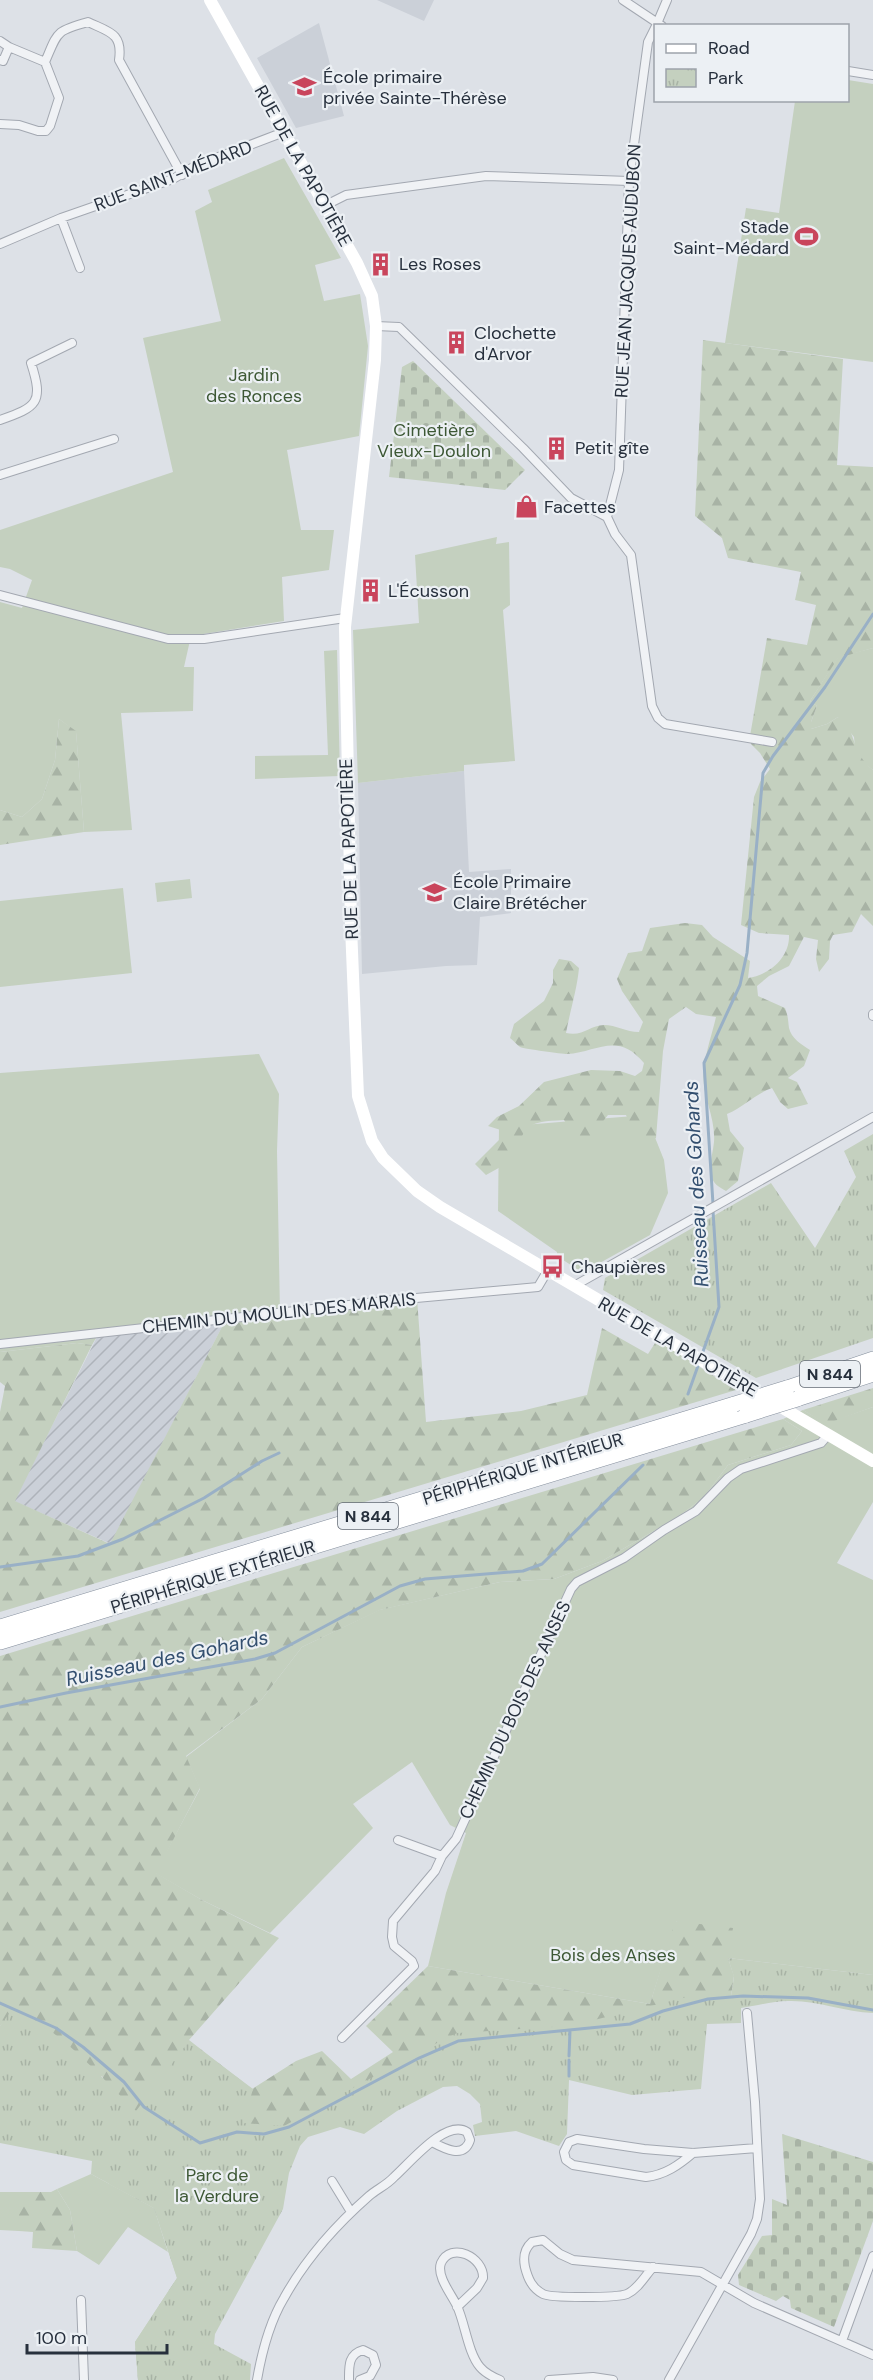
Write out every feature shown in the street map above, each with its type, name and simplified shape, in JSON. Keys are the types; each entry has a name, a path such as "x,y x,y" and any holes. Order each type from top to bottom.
{"highway":[{"name":"PÉRIPHÉRIQUE INTÉRIEUR","path":"0,1627 741,1410 792,1394 873,1359"},
{"name":"N 844","path":"792,1394 873,1374"},
{"name":"PÉRIPHÉRIQUE EXTÉRIEUR","path":"0,1642 741,1410"}],"street":[{"name":"RUE DE LA PAPOTIÈRE","path":"210,0 326,205 372,296 376,326 375,360 345,618 351,927 358,1096 372,1141 383,1158 417,1191 873,1461"},
{"path":"623,0 657,24"},
{"name":"RUE JEAN JACQUES AUDUBON","path":"658,24 668,0"},
{"path":"45,63 57,35 63,29 88,22 115,35 121,47 119,60 182,175"},
{"name":"RUE JEAN JACQUES AUDUBON","path":"608,517 619,470 629,181 648,42 654,32"},
{"path":"0,41 45,63 59,98 50,126 43,132 26,126 0,124"},
{"path":"0,60 3,62 9,47"},
{"path":"849,71 873,75"},
{"name":"RUE SAINT-MÉDARD","path":"0,244 61,218 182,175 195,166 284,132"},
{"path":"326,205 346,195 486,176 629,181"},
{"path":"61,218 80,268"},
{"path":"376,326 399,327 571,498 608,517 615,534 631,555 652,706 658,718 665,724 772,742"},
{"path":"0,420 27,410 35,401 38,384 31,363 72,343"},
{"path":"0,476 114,439"},
{"path":"0,595 168,639 204,639 345,618"},
{"path":"574,1286 873,1116"},
{"name":"CHEMIN DU MOULIN DES MARAIS","path":"0,1344 394,1300 538,1287 548,1270"},
{"name":"CHEMIN DU BOIS DES ANSES","path":"342,2038 414,1966 412,1961 394,1946 393,1921 435,1871 442,1856 456,1839 522,1698 562,1605 577,1582 624,1558 696,1511 728,1478 741,1469 821,1443 828,1435"},
{"path":"398,1840 442,1856"},
{"path":"669,2380 744,2247 757,2219 760,2199 747,2013"},
{"path":"693,2153 675,2167 655,2176 646,2176 573,2165 566,2160 564,2152 569,2142 577,2139 644,2149 693,2153 757,2148"},
{"path":"257,2380 270,2325 305,2266 351,2212 393,2179 414,2156 432,2142"},
{"path":"332,2181 351,2212"},
{"path":"652,2267 638,2286 627,2294 548,2296 532,2285 528,2279 524,2257 525,2250 532,2242 543,2240 573,2260 652,2267 701,2272 754,2303 873,2355"},
{"path":"457,2307 477,2288 483,2278 480,2264 472,2257 461,2253 447,2256 440,2267 441,2275 457,2307 476,2360 486,2373 500,2380"},
{"path":"842,2341 873,2256"},
{"path":"81,2300 84,2380"},
{"path":"349,2380 350,2360 355,2353 363,2350 373,2355 376,2365 370,2376 360,2380"},
{"path":"549,2380 593,2377 614,2380"}],"shaded area":[{"path":"377,0 434,0 424,21"},
{"name":"École primaire privée Sainte-Thérèse","path":"319,23 344,116 296,128 257,58"},
{"name":"École Primaire Claire Brétécher","path":"464,771 469,872 511,869 511,913 480,917 477,965 362,974 358,783"},
{"path":"226,1319 111,1544 14,1501 99,1333"}],"green space":[{"name":"Stade Saint-Médard","path":"849,80 873,84 873,362 725,343 746,208 779,213 795,102 849,102"},
{"name":"Jardin des Ronces","path":"284,158 341,258 315,265 324,301 360,294 368,346 359,436 287,450 301,530 334,530 329,570 282,577 284,621 191,636 184,667 194,667 193,711 121,713 132,830 84,832 76,732 59,719 55,760 42,799 22,817 0,810 0,602 22,608 32,580 10,569 0,567 0,530 173,472 143,338 221,321 195,211 212,202 208,190"},
{"path":"703,340 843,359 837,465 873,467 873,648 838,658 810,701 817,706 811,729 827,724 838,717 846,719 859,753 873,770 873,926 861,914 852,932 833,935 830,941 829,959 819,972 816,959 818,940 804,937 789,966 769,976 757,986 758,996 785,1008 792,1035 810,1050 804,1066 788,1078 797,1082 808,1104 788,1109 780,1102 772,1088 727,1114 730,1131 744,1148 738,1181 726,1191 715,1183 711,1175 714,1132 703,1077 716,1017 696,1014 686,1007 669,1019 663,1051 656,1138 644,1144 636,1139 626,1115 608,1115 584,1145 575,1137 564,1120 542,1122 534,1124 524,1132 513,1160 486,1175 475,1164 507,1132 488,1126 497,1117 519,1106 544,1082 591,1070 620,1071 635,1076 642,1071 644,1063 625,1048 607,1046 564,1054 520,1047 510,1038 514,1024 544,1001 553,983 553,970 559,959 571,961 579,968 566,1033 582,1032 604,1025 639,1032 643,1022 622,991 617,979 628,953 642,951 650,928 685,923 702,925 713,937 750,961 748,978 771,969 786,951 789,935 759,933 741,925 754,797 760,782 770,769 751,744 750,736 767,638 807,645 816,605 795,600 801,572 728,558 722,538 695,516"},
{"name":"Cimetière Vieux-Doulon","path":"413,361 525,470 505,490 389,477 402,367"},
{"path":"497,537 496,544 509,542 510,605 503,610 515,761 464,765 464,771 358,783 353,630 419,623 415,555"},
{"path":"873,648 873,770 865,764 855,748 854,737 838,717 827,724 811,729 817,706 810,701 838,657"},
{"path":"337,650 340,776 255,779 255,756 328,755 324,651"},
{"path":"59,719 76,731 84,832 0,845 0,810 22,817 42,799 55,760"},
{"path":"190,879 192,898 157,902 155,883"},
{"path":"123,888 132,973 0,987 0,901"},
{"path":"259,1054 279,1094 277,1151 280,1313 99,1333 92,1345 77,1343 0,1352 0,1073"},
{"path":"646,1115 664,1160 668,1193 650,1235 589,1269 580,1271 498,1211 499,1127"},
{"path":"873,1134 873,1338 756,1378 603,1290 605,1278 771,1183 815,1248 856,1177 844,1151"},
{"path":"417,1298 426,1422 521,1411 587,1395 602,1328 648,1354 657,1340 736,1390 0,1612 0,1412 5,1386 0,1382 0,1352 77,1343 92,1345 15,1501 110,1544 226,1319"},
{"path":"873,1388 873,1407 826,1424 803,1410"},
{"name":"Bois des Anses","path":"873,1407 873,1502 837,1563 873,1580 873,1975 728,1958 676,1921 650,2004 428,1966 446,1893 466,1833 450,1825 412,1762 353,1804 373,1828 270,1933 202,1900 155,1873 200,1789 186,1757 262,1699 302,1647 379,1610 500,1582 554,1579 602,1561 678,1517 704,1497 728,1465 791,1445 802,1431 783,1419 803,1410 826,1423"},
{"path":"783,1419 802,1431 791,1445 728,1465 704,1497 678,1517 602,1561 554,1579 500,1582 380,1610 302,1647 262,1699 186,1756 200,1788 156,1873 202,1900 279,1938 189,2040 252,2089 296,2061 322,2051 351,2079 393,2052 366,2026 428,1966 650,2004 675,1921 733,1928 728,1958 734,1976 731,1996 470,2066 287,2144 195,2380 138,2380 135,2342 177,2278 154,2208 109,2184 111,2114 107,2087 102,2076 96,2080 4,2022 0,2026 0,1656"},
{"name":"Parc de la Verdure","path":"728,1958 873,1975 873,2013 799,2001 741,2008 741,2023 707,2024 701,2089 632,2095 569,2080 567,2134 559,2146 516,2131 475,2136 473,2125 482,2122 480,2104 457,2086 443,2087 397,2111 364,2134 340,2127 308,2137 300,2146 289,2173 283,2209 215,2334 214,2344 251,2364 250,2380 138,2380 135,2342 177,2278 154,2208 91,2174 92,2161 0,2143 0,2026 11,2011 44,2026 61,2039 136,2111 189,2041 253,2089 243,2123 284,2126 457,2033 570,2026 691,1996 731,1996 734,1977"},
{"path":"782,2134 873,2162 873,2221 834,2327 791,2308 790,2300 783,2296 776,2301 739,2285 738,2275 762,2236 772,2235 772,2199 787,2205"},
{"path":"91,2174 154,2208 168,2252 128,2227 99,2265 77,2251 70,2210 57,2189"},
{"path":"57,2189 70,2210 77,2251 32,2248 33,2232 19,2231 19,2192 51,2192"},
{"path":"0,2192 19,2192 19,2231 0,2230"}],"waterway":[{"name":"Ruisseau des Gohards","path":"713,1204 704,1063 740,985 747,953 763,773 773,756 825,687 873,614"},
{"name":"Ruisseau des Gohards","path":"701,1357 719,1307 713,1211"},
{"name":"Ruisseau des Gohards","path":"688,1394 699,1363"},
{"path":"0,1567 78,1556 123,1539 204,1498 262,1461 279,1453"},
{"name":"Ruisseau des Gohards","path":"0,1707 255,1659 275,1653 400,1586 425,1579 523,1571 542,1564 643,1465"},
{"path":"0,2003 56,2028 83,2047 124,2082 144,2107 200,2143 237,2132 264,2134 289,2127 419,2058 458,2041 630,2024 663,2011 708,1999 743,1996 808,1998 873,2010"},
{"path":"569,2056 570,2031"},
{"path":"569,2060 569,2076"}],"place":[{"name":"École primaire privée Sainte-Thérèse","path":"305,87"},
{"name":"Stade Saint-Médard","path":"807,237"},
{"name":"Les Roses","path":"381,264"},
{"name":"Clochette d'Arvor","path":"456,343"},
{"name":"Petit gîte","path":"557,448"},
{"name":"Facettes","path":"526,507"},
{"name":"L'Écusson","path":"370,591"},
{"name":"École Primaire Claire Brétécher","path":"435,892"},
{"name":"Chaupières","path":"553,1267"}]}
